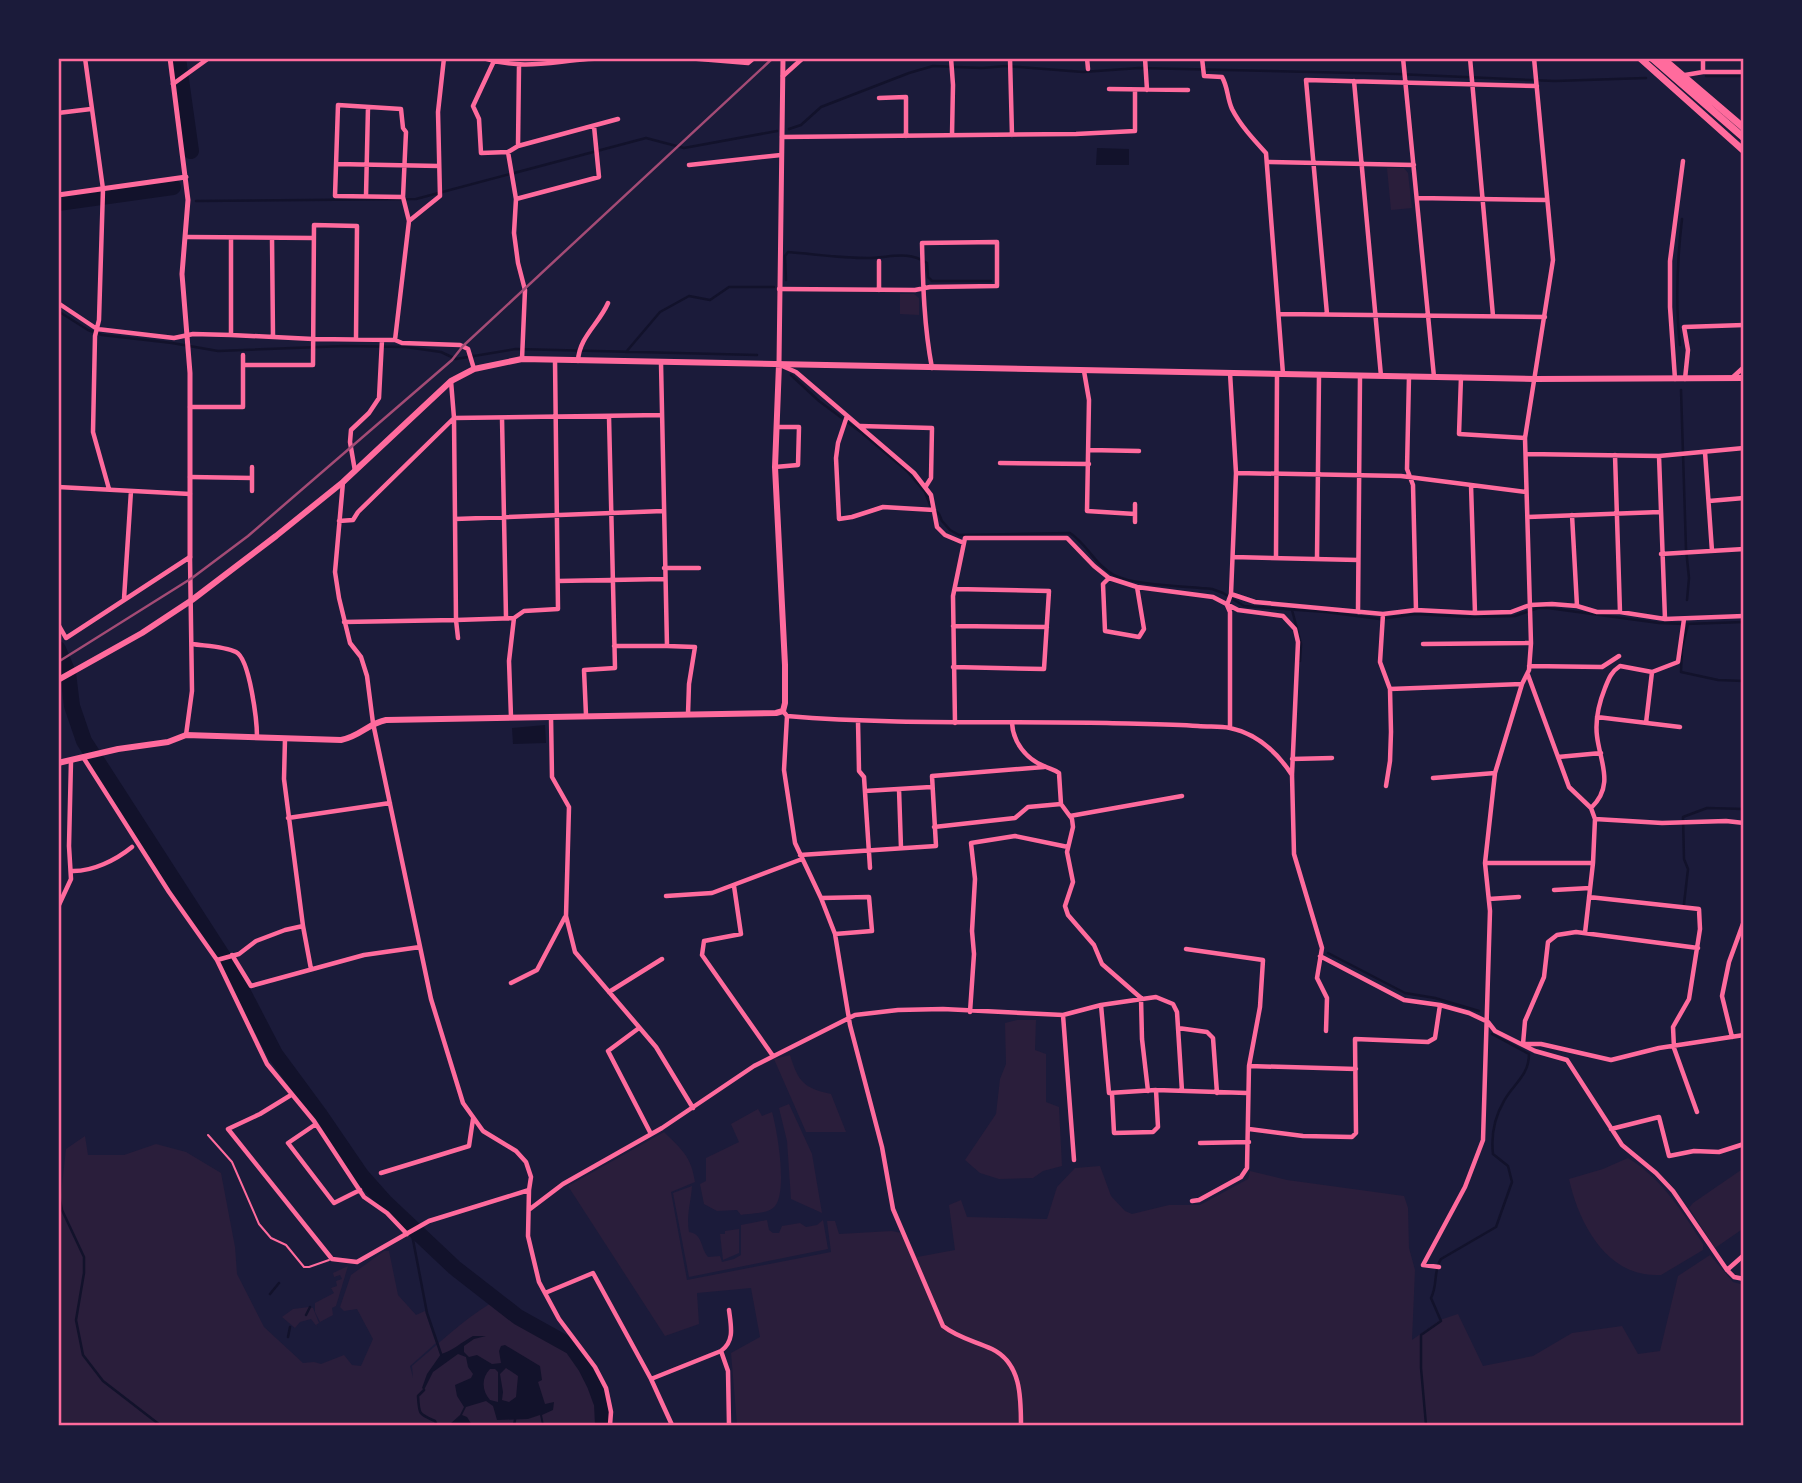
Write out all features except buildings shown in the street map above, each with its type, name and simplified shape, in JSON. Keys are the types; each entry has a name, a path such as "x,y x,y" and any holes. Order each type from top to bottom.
{"highway":[{"path":"1640,58 1744,151"},
{"path":"1652,58 1744,138"},
{"path":"1662,58 1744,128"}],"main road":[{"path":"59,680 142,633 192,600 343,482 451,381 474,369 522,353 555,360 578,361 933,369 1535,379 1744,378"},
{"path":"58,762 118,748 168,742 186,735 341,740 354,738 373,723 386,720 785,713 775,467 779,364"}],"street":[{"path":"85,58 103,191 93,432 109,489"},
{"path":"170,58 188,200 182,274 190,407 192,691 186,735"},
{"path":"173,83 209,58"},
{"path":"409,221 440,196 438,113 444,58"},
{"path":"484,58 519,66 614,58 655,58"},
{"path":"687,58 748,63 754,58"},
{"path":"783,58 779,364 796,372 882,444 926,486 931,495 937,527 945,535 964,543"},
{"path":"783,76 803,58"},
{"path":"951,58 952,135"},
{"path":"1010,58 1012,135"},
{"path":"1087,58 1088,69"},
{"path":"1145,58 1147,90"},
{"path":"1202,58 1204,76 1222,77 1228,87 1231,107 1266,153 1268,162 1279,314 1276,558"},
{"path":"1403,58 1434,377"},
{"path":"1470,58 1493,316"},
{"path":"1436,1267 1423,1265 1434,1240 1465,1187 1483,1140 1489,899 1485,863 1495,773 1522,684 1528,674 1531,643 1525,438 1553,260 1534,58"},
{"path":"1703,58 1703,72"},
{"path":"494,61 473,106 479,120 481,153 508,152 518,146 618,119"},
{"path":"518,146 519,66"},
{"path":"1685,75 1744,72"},
{"path":"1327,314 1306,80 1537,86"},
{"path":"1354,80 1381,376"},
{"path":"1110,89 1188,90"},
{"path":"782,137 1135,131 1135,90"},
{"path":"879,98 906,97 906,136"},
{"path":"395,340 409,221 402,197 407,132 403,128 401,109 338,106 335,196 402,197"},
{"path":"366,196 368,107"},
{"path":"58,113 91,109"},
{"path":"516,199 599,177 594,126"},
{"path":"508,152 516,199 514,233 525,290 522,353"},
{"path":"689,165 781,155"},
{"path":"1675,380 1670,307 1671,261 1683,161"},
{"path":"1268,162 1414,166"},
{"path":"336,164 439,166"},
{"path":"58,195 103,191 186,177"},
{"path":"1417,198 1547,200"},
{"path":"243,365 313,365 314,225 356,226 356,339"},
{"path":"187,237 313,238"},
{"path":"231,238 231,335"},
{"path":"272,238 273,336"},
{"path":"779,289 879,290 923,289 997,286 997,242 922,243 923,289 926,339 933,369"},
{"path":"879,261 879,290"},
{"path":"58,303 96,332 187,337 192,334 395,340 402,343 460,345 468,349 474,369"},
{"path":"578,361 578,347 604,313 608,303"},
{"path":"1279,314 1545,317"},
{"path":"1685,380 1688,350 1684,327 1744,325"},
{"path":"355,471 350,442 351,430 369,413 379,398 382,340"},
{"path":"190,407 243,407 243,355"},
{"path":"344,622 514,618 524,611 558,609 555,360"},
{"path":"661,363 667,646"},
{"path":"1732,378 1744,367"},
{"path":"1084,371 1089,400 1087,511 1135,513"},
{"path":"1230,373 1236,473 1231,594 1227,605 1230,612 1230,728"},
{"path":"1317,559 1319,375"},
{"path":"1358,612 1360,376"},
{"path":"1409,376 1407,469 1413,485 1416,610"},
{"path":"1461,377 1459,434 1525,438"},
{"path":"451,381 454,418 457,638"},
{"path":"339,521 354,520 358,512 454,418 662,415"},
{"path":"586,715 584,670 614,668 609,416"},
{"path":"847,416 836,458 839,519 883,507 934,510"},
{"path":"502,418 506,617"},
{"path":"859,426 932,428 932,478 926,486"},
{"path":"775,467 797,465 799,440 799,427 777,427"},
{"path":"1526,454 1659,456 1744,448"},
{"path":"1089,450 1139,451"},
{"path":"1705,452 1712,551"},
{"path":"1615,455 1620,612"},
{"path":"1659,456 1665,619"},
{"path":"1000,463 1088,464"},
{"path":"252,467 252,491"},
{"path":"1236,473 1410,477 1527,492"},
{"path":"190,477 252,478"},
{"path":"343,482 335,572 350,643 361,657 367,676 373,723 431,999 463,1103 483,1131 516,1151 526,1162 531,1177 528,1236 539,1282 559,1319 596,1367 610,1401 610,1425"},
{"path":"1471,485 1475,614"},
{"path":"58,486 190,494"},
{"path":"124,600 131,491"},
{"path":"1709,501 1744,498"},
{"path":"1135,504 1135,522"},
{"path":"454,519 663,511"},
{"path":"1528,517 1660,512"},
{"path":"1572,515 1577,606"},
{"path":"955,723 953,626 955,589 965,538 1067,538 1109,578 1137,587 1213,597 1238,610 1283,616 1294,629 1298,642 1292,760 1294,854 1322,948 1317,978 1326,998 1326,1031"},
{"path":"1661,554 1744,549"},
{"path":"58,624 66,638 190,557"},
{"path":"1233,557 1358,560"},
{"path":"664,568 699,568"},
{"path":"1109,578 1104,584 1105,631 1139,637 1144,628 1137,587"},
{"path":"558,581 664,579"},
{"path":"953,667 1044,669 1049,591 955,589"},
{"path":"1231,594 1255,602 1383,614 1416,610 1475,614 1511,612 1530,605 1577,606 1597,612 1620,612 1665,619 1744,616"},
{"path":"1383,614 1380,662 1390,689 1391,752 1387,786"},
{"path":"511,717 509,661 514,618"},
{"path":"1591,808 1601,792 1604,780 1605,767 1597,737 1597,717 1612,672 1620,666 1652,672 1678,662 1684,619"},
{"path":"953,626 1047,627"},
{"path":"192,643 235,651 242,656 257,721 257,738"},
{"path":"1423,644 1531,643"},
{"path":"614,646 695,647 689,684 688,714"},
{"path":"1529,666 1602,667 1619,656"},
{"path":"1646,723 1652,672"},
{"path":"1528,674 1569,787 1591,808 1595,819 1585,933"},
{"path":"1390,689 1522,684"},
{"path":"1021,1425 1019,1388 1007,1358 993,1349 953,1334 943,1326 893,1209 882,1147 850,1018 835,934 795,843 784,770 785,713 858,721 1065,722 1230,728 1260,740 1280,756 1292,775"},
{"path":"551,717 552,777 569,807 566,916 575,952 656,1047 693,1108"},
{"path":"1597,717 1681,727"},
{"path":"858,721 859,771 864,777 870,867"},
{"path":"1012,723 1013,733 1021,749 1031,760 1059,773 1061,804 1070,816 1073,827 1067,852 1073,882 1065,906 1068,915 1094,946 1102,964 1141,998 1148,1091"},
{"path":"285,739 284,779 288,818 311,969"},
{"path":"1558,757 1601,753"},
{"path":"84,756 169,892 217,960 267,1064 316,1124 364,1197 387,1213 407,1234"},
{"path":"1292,760 1332,758"},
{"path":"58,907 71,879 71,761"},
{"path":"666,896 712,893 802,857 936,846 932,776 1045,767"},
{"path":"1433,778 1495,773"},
{"path":"864,791 931,787"},
{"path":"899,789 901,848"},
{"path":"1070,816 1182,796"},
{"path":"288,818 390,803"},
{"path":"934,827 1015,818 1028,807 1061,804"},
{"path":"1595,819 1662,823 1744,823"},
{"path":"970,1012 975,879 971,843 1015,836 1068,846"},
{"path":"71,872 85,871 120,857 132,847"},
{"path":"1485,863 1593,863"},
{"path":"734,886 741,934 704,941 702,955 773,1056"},
{"path":"1554,890 1590,888"},
{"path":"821,898 869,897 872,931 835,934"},
{"path":"1489,899 1519,897"},
{"path":"1589,897 1699,909 1698,948 1689,999 1673,1027 1674,1048 1697,1112"},
{"path":"511,983 537,970 566,916"},
{"path":"1732,1038 1730,1020 1722,996 1728,962 1744,921"},
{"path":"217,960 239,954 256,941 303,926"},
{"path":"1523,1044 1525,1021 1544,977 1548,942 1557,935 1585,933 1698,948"},
{"path":"232,955 251,986 364,955 421,947"},
{"path":"1186,948 1263,960 1260,1007 1249,1066 1247,1168 1241,1177 1199,1200 1192,1201"},
{"path":"1320,956 1404,1000 1440,1005 1469,1013 1488,1022 1495,1031 1535,1051 1567,1060 1622,1145 1673,1191 1727,1270 1734,1277 1744,1279"},
{"path":"610,992 662,959"},
{"path":"529,1209 563,1184 651,1134 754,1066 855,1016 898,1010 943,1009 1063,1015 1101,1005 1156,997 1173,1004 1177,1012 1182,1091"},
{"path":"1101,1005 1114,1132 1153,1132 1158,1127 1156,1090"},
{"path":"1249,1129 1303,1136 1352,1137 1356,1133 1355,1039 1428,1042 1435,1038 1440,1005"},
{"path":"1063,1015 1074,1160"},
{"path":"639,1028 608,1051 651,1134"},
{"path":"1178,1028 1207,1032 1213,1038 1217,1093"},
{"path":"1523,1044 1541,1044 1611,1060 1659,1048 1674,1048 1744,1034"},
{"path":"1249,1066 1356,1069"},
{"path":"1112,1094 1156,1090 1247,1093"},
{"path":"291,1095 228,1129 332,1259 358,1262 429,1221 529,1190"},
{"path":"1611,1129 1659,1117 1669,1156 1694,1151 1718,1152 1744,1144"},
{"path":"381,1173 469,1146 473,1118"},
{"path":"316,1124 288,1143 334,1203 360,1190"},
{"path":"1200,1143 1249,1142"},
{"path":"1727,1270 1744,1255"},
{"path":"545,1293 593,1273 650,1378 672,1425"},
{"path":"650,1378 729,1346 732,1332 729,1310"},
{"path":"721,1351 728,1371 729,1425"}],"lane":[{"path":"208,1135 232,1162 253,1213 271,1238 286,1244 306,1268 332,1259"}],"shaded area":[{"path":"1097,148 1129,149 1129,165 1096,165"},
{"path":"1387,168 1404,168 1408,173 1412,208 1391,210"},
{"path":"900,294 914,294 919,298 919,315 900,314"},
{"path":"545,725 546,743 513,744 512,728"},
{"path":"1036,1020 1035,1050 1046,1054 1046,1102 1059,1107 1062,1166 1043,1171 1033,1178 999,1179 980,1173 965,1160 996,1114 1000,1079 1006,1064 1005,1023"},
{"path":"790,1055 803,1082 814,1089 831,1094 846,1132 806,1132 774,1059"},
{"path":"789,1104 812,1154 822,1213 791,1199 787,1141 779,1108"},
{"path":"758,1109 762,1116 772,1112 774,1121 781,1177 778,1201 773,1208 762,1212 741,1215 737,1210 717,1211 704,1204 700,1184 706,1181 706,1158 739,1142 731,1124"},
{"path":"664,1132 688,1160 695,1182 671,1192 687,1280 831,1252 827,1221 835,1221 839,1234 892,1231 906,1234 917,1257 955,1250 949,1205 961,1200 967,1217 1047,1219 1057,1187 1075,1168 1100,1166 1111,1196 1125,1211 1132,1214 1169,1205 1200,1205 1248,1179 1250,1171 1287,1180 1404,1196 1408,1208 1409,1248 1415,1270 1412,1340 1440,1320 1458,1314 1483,1366 1533,1356 1572,1333 1622,1326 1638,1354 1660,1351 1678,1276 1710,1255 1733,1282 1744,1285 1744,1425 737,1425 731,1353 760,1337 751,1288 697,1293 699,1324 665,1336 568,1186"},
{"path":"85,1136 88,1155 124,1155 156,1144 186,1152 221,1173 235,1247 237,1274 264,1327 303,1363 321,1364 344,1355 352,1365 361,1366 373,1339 357,1309 344,1311 340,1307 351,1275 384,1251 389,1251 398,1295 416,1315 425,1311 436,1343 410,1366 413,1378 412,1366 460,1325 491,1303 568,1349 595,1400 597,1425 58,1425 58,1221 66,1149"},
{"path":"1628,1158 1661,1186 1703,1244 1703,1250 1661,1275 1642,1274 1625,1268 1598,1245 1580,1213 1569,1179"},
{"path":"1744,1168 1744,1228 1715,1248 1689,1208"},
{"path":"692,1186 688,1214 689,1232 697,1235 708,1257 720,1256 722,1262 741,1255 741,1225 767,1220 769,1230 779,1233 782,1226 800,1223 806,1227 817,1225 823,1220 828,1249 689,1277 673,1193"},
{"path":"739,1229 739,1253 723,1260 720,1234"},
{"path":"348,1266 336,1306 332,1308 333,1315 320,1322 315,1312 315,1303 334,1293 331,1288 337,1286 336,1281 342,1279 340,1275 334,1277 333,1273"},
{"path":"313,1308 319,1323 316,1325 318,1328 311,1319 300,1322 295,1328 282,1317 293,1309"},
{"path":"473,1336 486,1336 474,1339 464,1346 464,1352 469,1357 477,1355 492,1364 501,1363 499,1351 501,1346 505,1345 540,1366 542,1380 538,1382 545,1404 554,1402 553,1410 542,1415 544,1425 540,1415 528,1419 497,1420 493,1406 486,1401 466,1407 462,1415 467,1417 472,1425 449,1425 464,1407 457,1396 455,1385 471,1378 473,1374 466,1357 458,1354 433,1372 424,1390 422,1388 427,1374 441,1354","holes":["506,1368 518,1376 516,1397 509,1402 502,1400 500,1374","490,1369 498,1372 498,1402 490,1400 484,1389 485,1376"]}],"waterway":[{"path":"178,58 191,151"},
{"path":"789,129 801,125 821,107 933,66 1006,66 1083,72 1139,68 1397,74 1555,81 1646,78"},
{"path":"1706,76 1744,76"},
{"path":"196,201 416,199 646,138 684,148 777,131"},
{"path":"58,203 173,187"},
{"path":"1680,345 1677,282 1682,219"},
{"path":"786,280 785,256 788,252 857,258 905,256 927,263 928,277 932,281 991,281"},
{"path":"626,352 660,312 689,296 710,300 729,287 774,287"},
{"path":"58,311 88,330 102,335 218,351 345,346 406,347 441,352 456,359 516,349 757,355"},
{"path":"791,375 819,401 907,471 925,492 930,505 950,530 959,535 1070,533 1107,571 1123,579 1212,589 1244,606 1380,619 1415,614 1515,616 1538,608 1548,608 1659,623 1744,622"},
{"path":"1681,390 1689,578 1687,600"},
{"path":"1292,610 1301,644 1300,661"},
{"path":"1688,624 1682,648 1681,672 1718,680 1744,681"},
{"path":"58,649 68,673 72,706 84,741 231,969 275,1054 361,1175 385,1202 455,1268 518,1317 572,1347 595,1385 602,1404 603,1425"},
{"path":"1684,904 1688,869 1684,859 1683,817 1707,808 1744,809"},
{"path":"1328,953 1405,993 1435,998 1479,1011"},
{"path":"1426,1425 1421,1335 1441,1321 1431,1298 1439,1264 1441,1259 1496,1227 1512,1182 1508,1166 1493,1154 1493,1134 1501,1107 1523,1074 1529,1054 1492,1034"},
{"path":"58,1190 62,1210 84,1257 76,1320 83,1355 103,1381 160,1425"},
{"path":"410,1224 427,1313 441,1354"},
{"path":"270,1294 279,1283"},
{"path":"306,1315 310,1307"},
{"path":"288,1337 290,1327"},
{"path":"424,1390 418,1396 420,1410 437,1425"},
{"path":"514,1425 515,1420"}],"railway":[{"path":"58,662 192,578 248,536 452,360 463,346 773,58"}]}
